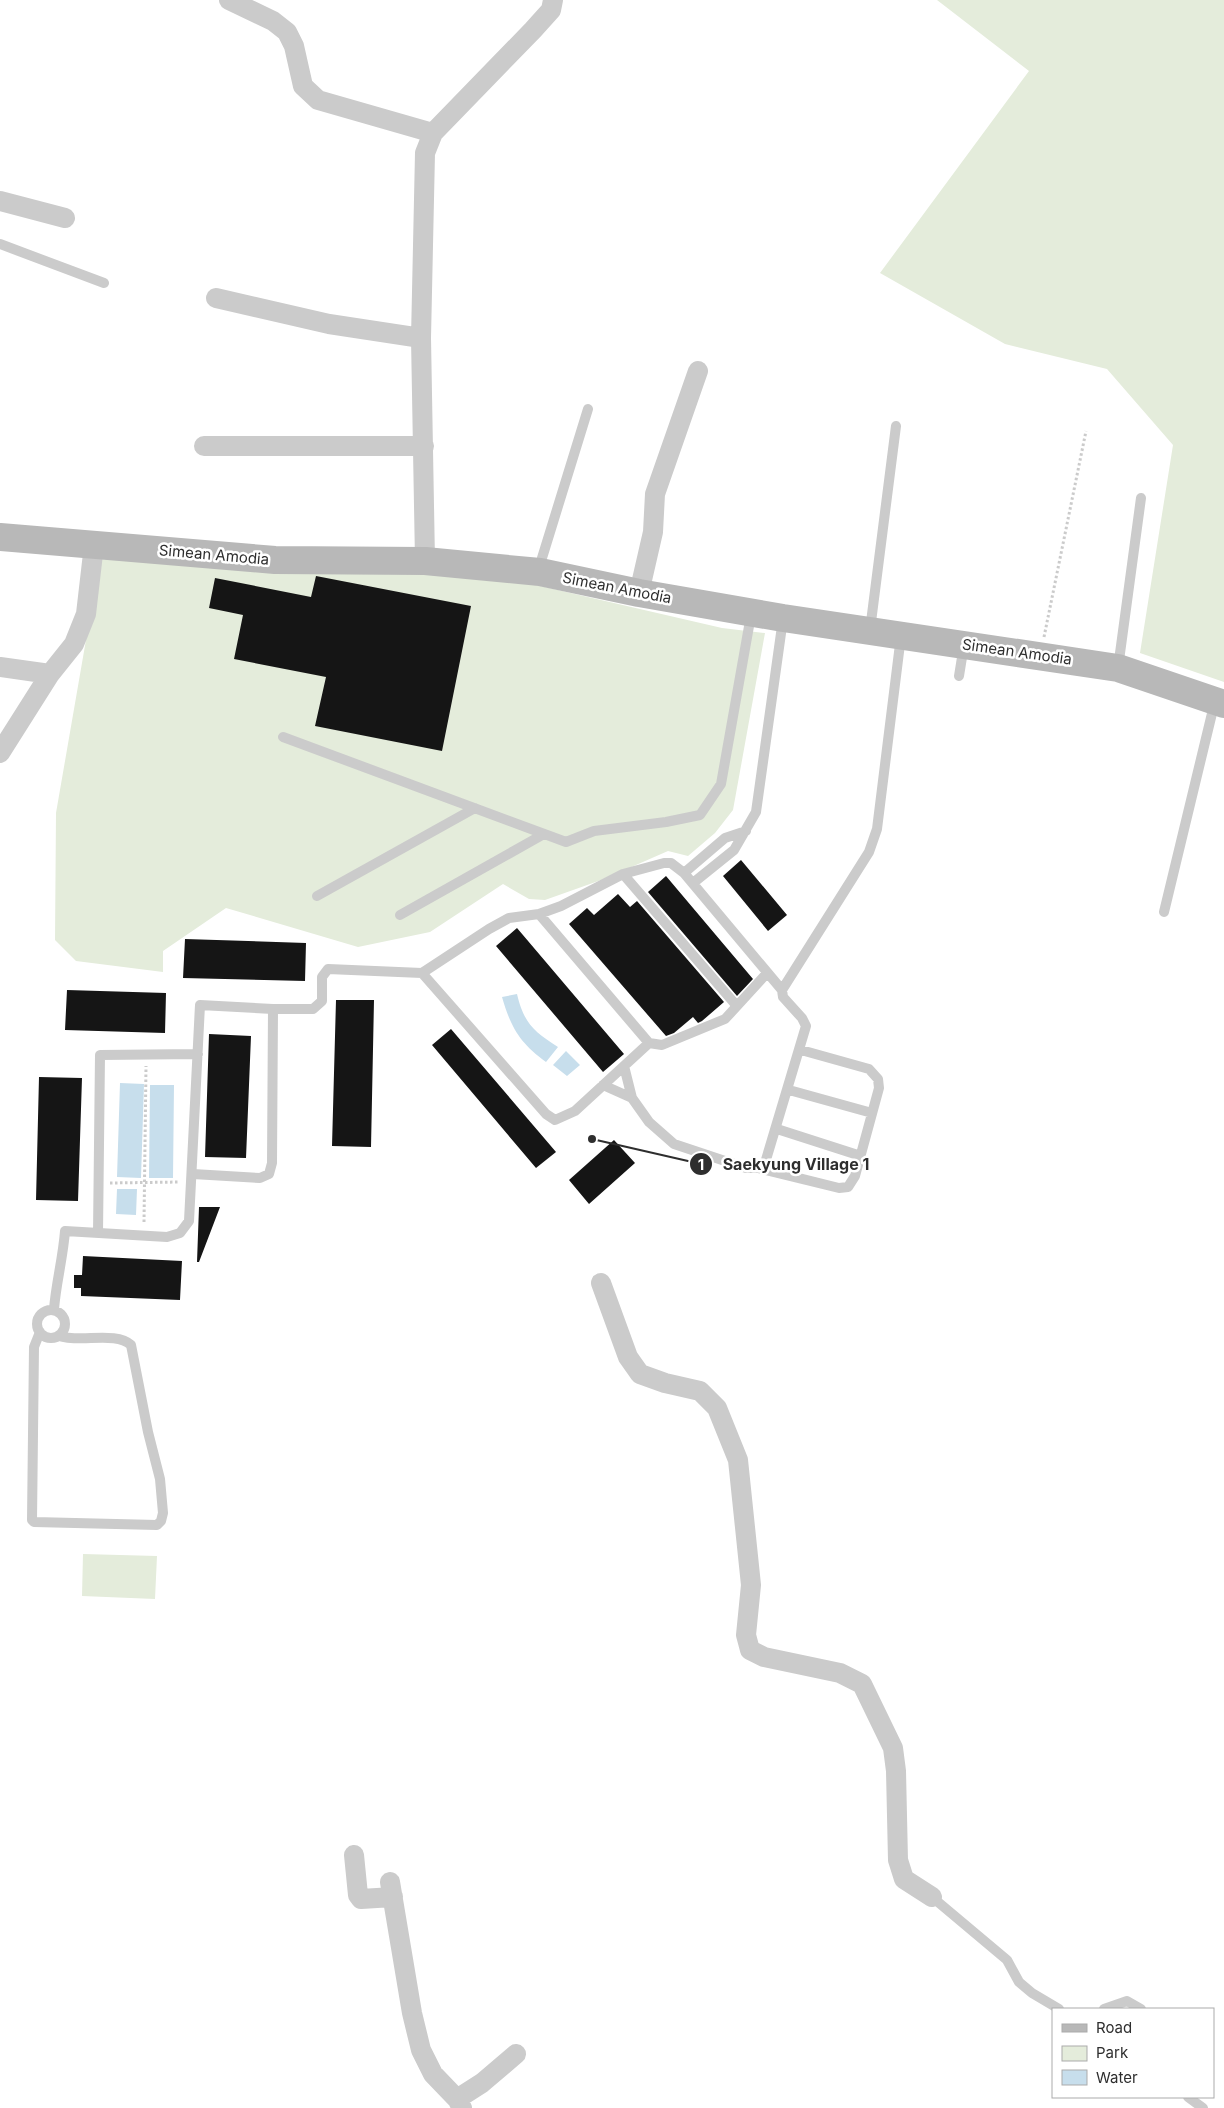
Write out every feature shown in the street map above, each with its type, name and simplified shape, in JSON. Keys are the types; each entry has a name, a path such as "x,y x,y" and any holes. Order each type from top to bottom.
{"street":[{"path":"229,0 273,21 287,32 294,46 303,86 318,100 433,133"},
{"path":"425,561 421,338 425,153 433,133 533,30 551,10 553,0"},
{"path":"0,201 65,218"},
{"path":"216,298 329,324 421,338"},
{"path":"639,593 653,532 655,494 698,371"},
{"path":"204,446 424,446"},
{"name":"Simean Amodia","path":"0,537 275,560 425,561 540,572 639,593 783,618 1040,654 1118,668 1220,702"},
{"path":"0,753 50,674 74,644 86,614 94,545"},
{"path":"0,667 50,674"},
{"path":"601,1283 628,1357 640,1374 665,1383 700,1391 717,1408 735,1451 738,1460 751,1585 746,1635 750,1650 764,1657 840,1673 862,1684 893,1748 896,1771 898,1860 904,1879 932,1897"},
{"path":"354,1855 358,1895 361,1899 391,1890 420,2050 433,2074 460,2104 516,2054"}],"lane":[{"path":"0,244 104,283"},
{"path":"540,572 542,558 588,409"},
{"path":"870,630 896,426"},
{"path":"1118,668 1141,498"},
{"path":"283,736 566,842 594,831 666,822 700,815 721,784 752,612"},
{"path":"693,883 734,850 756,812 783,618"},
{"path":"782,990 869,852 874,837 883,791 901,635"},
{"path":"959,676 964,644"},
{"path":"1164,912 1220,702"},
{"path":"317,896 475,808"},
{"path":"684,873 725,838 746,831"},
{"path":"400,915 544,834"},
{"path":"54,1309 56,1286 62,1265 65,1231 167,1237 180,1233 189,1221 200,1005 313,1009 322,1001 322,976 328,970 422,973 488,929 509,918 539,914 562,906 624,874 664,862 671,863 693,883 782,990 783,998 802,1018 806,1026 801,1050 777,1128 765,1163 758,1168"},
{"path":"624,874 736,1005"},
{"path":"539,914 648,1043 662,1045 683,1038 725,1019 767,973"},
{"path":"422,973 546,1114 555,1120 575,1111 648,1043"},
{"path":"192,1178 260,1178 269,1174 272,1163 273,1009"},
{"path":"624,1066 632,1098 649,1122 674,1144 746,1168 758,1168 839,1188 848,1187 855,1176 861,1156 879,1088 878,1079 869,1069 801,1050"},
{"path":"98,1233 100,1055 198,1054"},
{"path":"603,1085 632,1098"},
{"path":"789,1090 872,1113"},
{"path":"777,1128 861,1156"},
{"path":"40,1332 34,1347 32,1520 34,1522 157,1525 161,1521 163,1514 160,1479 148,1432 131,1344 119,1338 69,1339 59,1336 48,1338 40,1332 37,1326 41,1313 54,1309 60,1312 65,1321 63,1332 59,1336"},
{"path":"932,1897 1007,1960 1019,1982 1032,1993 1057,2008"},
{"path":"1107,2008 1127,2001 1139,2008"},
{"path":"1189,2098 1203,2108"}],"path":[{"path":"1040,654 1086,431"},
{"path":"143,1236 146,1054"},
{"path":"99,1183 192,1178"}],"green space":[{"path":"937,0 1224,0 1224,682 1140,653 1173,445 1107,369 1005,344 880,273 1029,71"},
{"path":"100,559 502,577 722,628 765,633 733,810 715,833 688,856 668,851 604,879 545,900 529,899 503,884 430,932 358,947 226,908 163,951 163,972 76,961 55,940 56,813"},
{"path":"83,1554 157,1556 155,1599 82,1596"}],"water":[{"path":"517,994 526,1019 536,1031 558,1047 546,1062 523,1041 509,1018 502,997"},
{"path":"566,1051 580,1065 567,1076 553,1065"},
{"path":"120,1083 144,1084 141,1178 117,1177"},
{"path":"150,1085 174,1085 173,1178 149,1178"},
{"path":"117,1189 137,1189 136,1215 116,1214"}],"building":[{"path":"316,576 471,606 442,751 315,726 326,677 234,659 243,615 209,608 215,578 311,597"},
{"path":"741,860 787,915 768,931 723,876"},
{"path":"666,876 753,979 737,996 648,892"},
{"path":"618,894 630,907 637,901 724,1002 702,1021 698,1023 693,1017 674,1033 666,1036 569,924 587,908 594,915"},
{"path":"517,928 624,1054 603,1072 496,946"},
{"path":"185,939 306,943 305,981 183,978"},
{"path":"67,990 166,993 165,1033 65,1030"},
{"path":"336,1000 374,1000 371,1147 332,1146"},
{"path":"451,1029 556,1152 536,1168 432,1045"},
{"path":"209,1034 251,1036 246,1158 205,1157"},
{"path":"39,1077 82,1078 78,1201 36,1200"},
{"path":"614,1140 635,1163 589,1204 569,1180"},
{"path":"199,1207 220,1207 199,1262 197,1262"},
{"path":"83,1256 182,1261 180,1300 81,1296 81,1288 74,1288 74,1275 82,1275"}],"place":[{"name":"Saekyung Village 1","path":"592,1139"}]}
